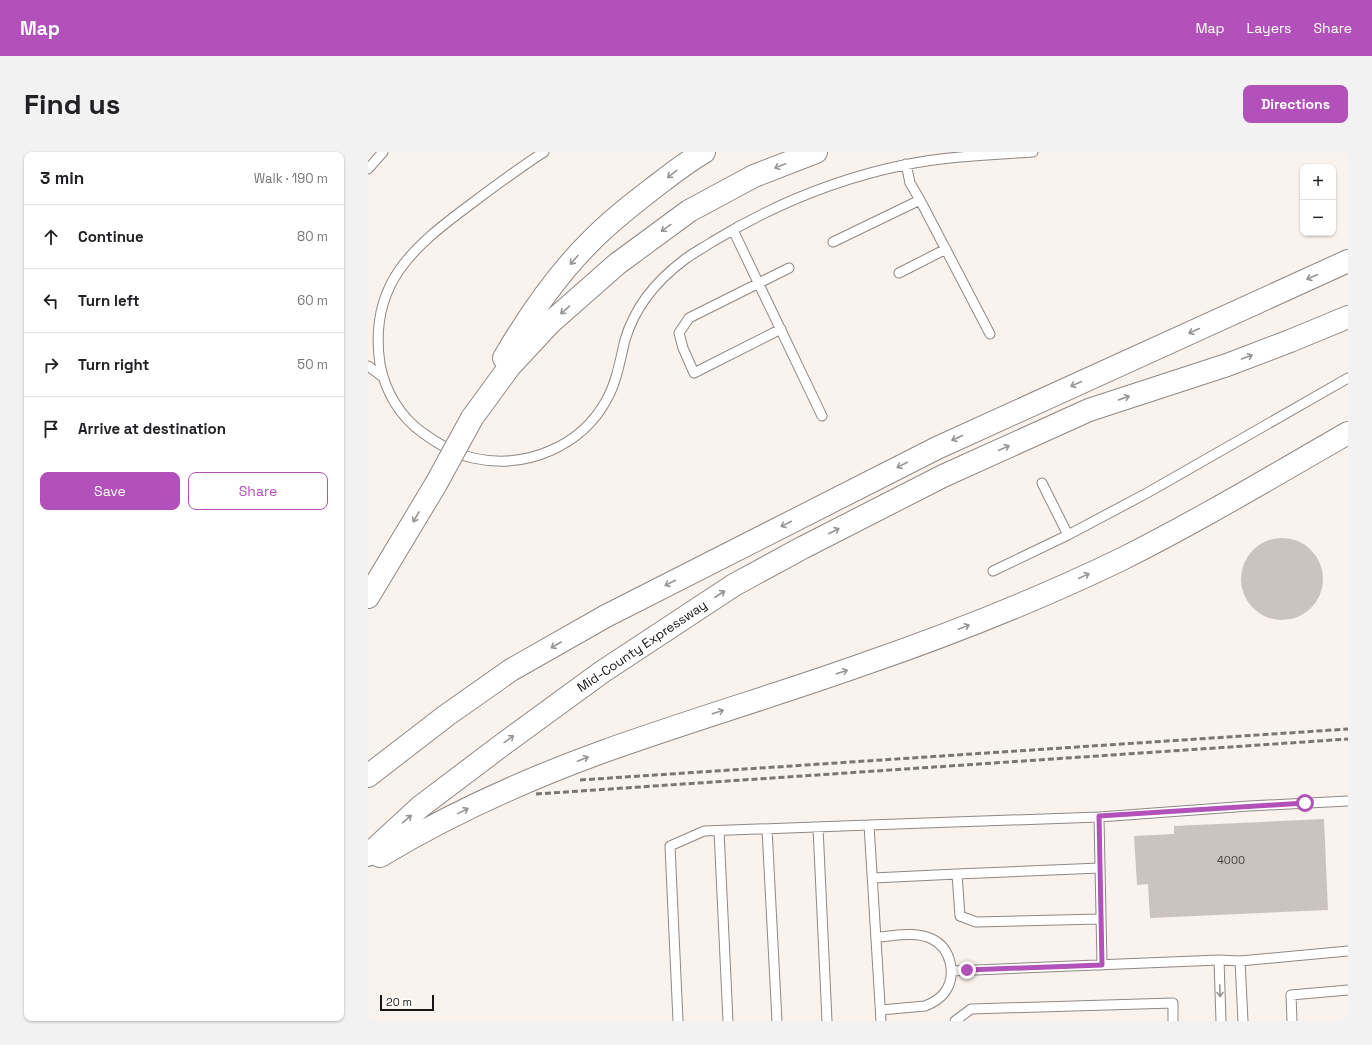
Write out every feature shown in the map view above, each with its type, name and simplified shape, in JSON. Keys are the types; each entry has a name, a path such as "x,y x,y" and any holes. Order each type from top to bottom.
{"highway":[{"path":"368,597 436,484 492,378 527,321 549,290 589,243 625,210 688,162 704,152"},
{"path":"472,418 510,366 550,323 617,264 689,211 754,176 816,152"},
{"path":"368,776 446,715 511,670 606,616 937,448 1348,261"},
{"name":"Mid-County Expressway","path":"368,855 420,807 502,745 602,672 734,585 802,548 943,476 1089,410 1241,360 1290,342 1348,317"},
{"path":"368,863 444,820 482,801 546,774 681,724 863,665 1032,600 1119,560 1192,523 1348,433"}],"lane":[{"path":"368,169 383,152"},
{"path":"544,152 504,179 456,215 421,244 401,265 391,281 384,296 379,314 378,350 383,377 388,390 405,416 417,429 439,444 471,458 491,461 526,459 559,447 588,426 602,407 614,384 630,326 638,307 661,279 684,259 733,230 769,211 810,193 858,177 906,164 944,159 1033,152"},
{"path":"906,164 910,183 990,334"},
{"path":"833,242 920,200"},
{"path":"733,230 822,416"},
{"path":"899,273 946,249"},
{"path":"781,329 694,373 683,348 679,333 689,318 789,268"},
{"path":"368,366 383,377"},
{"path":"993,571 1068,535 1146,493 1348,378"},
{"path":"1042,483 1068,535"},
{"path":"678,1021 670,846 704,832 1099,816 1348,801"},
{"path":"1099,816 1102,965"},
{"path":"869,825 881,1021"},
{"path":"818,827 827,1021"},
{"path":"767,829 777,1021"},
{"path":"719,831 728,1021"},
{"path":"873,878 1100,868"},
{"path":"957,874 960,916 976,922 1101,919"},
{"path":"877,937 919,935 938,942 950,959 952,971 951,979 946,991 931,1004 925,1006 880,1010"},
{"path":"952,971 1219,960 1240,961 1348,951"},
{"path":"1219,960 1221,1021"},
{"path":"1240,961 1243,1021"},
{"path":"1292,1021 1291,995 1348,990"},
{"path":"955,1021 971,1009 1173,1003 1173,1021"}],"building":[{"path":"1282,538 1298,541 1311,550 1320,563 1323,579 1320,595 1311,608 1298,617 1282,620 1266,617 1253,608 1244,595 1241,579 1244,563 1253,550 1266,541"},
{"path":"1324,819 1328,910 1150,918 1148,884 1137,885 1134,836 1174,834 1174,826"}],"railway":[{"path":"580,780 1348,729"},
{"path":"536,794 1348,739"}],"route":[{"path":"967,970 1102,965 1099,816 1305,803"}]}
